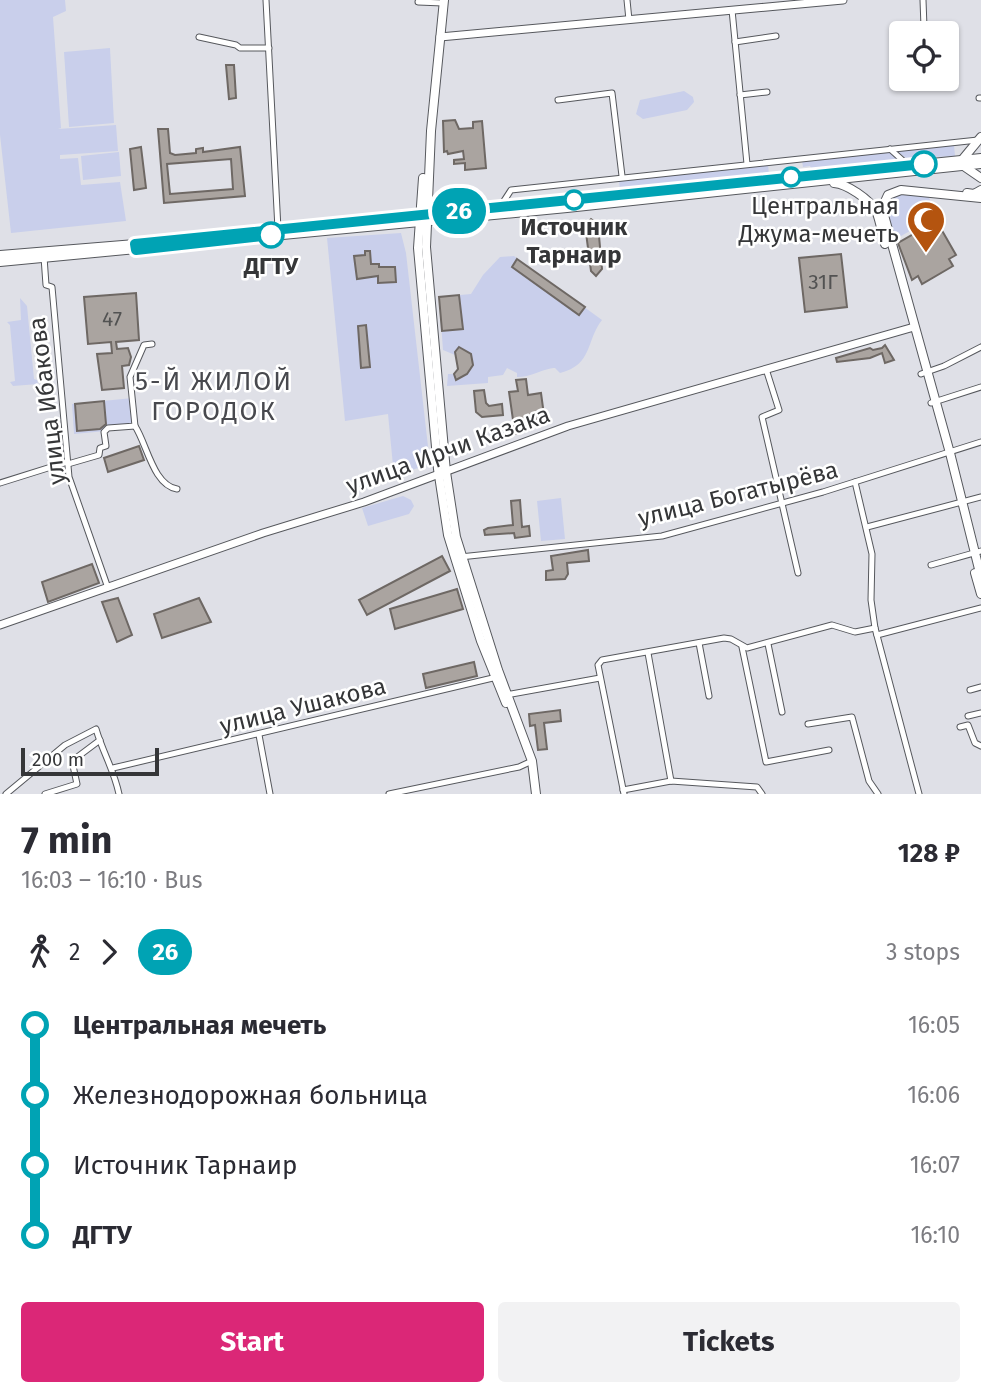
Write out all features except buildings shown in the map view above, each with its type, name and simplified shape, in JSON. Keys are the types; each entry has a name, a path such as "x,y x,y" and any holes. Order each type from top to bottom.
{"main road":[{"path":"440,37 785,3 843,0"},
{"path":"443,2 423,218 421,303 449,535 529,762 534,794"},
{"path":"963,163 979,139"},
{"path":"0,255 136,247 821,182 963,163 981,158"},
{"path":"963,163 981,178"},
{"path":"136,247 278,229 423,218 500,207 909,166 981,164"},
{"path":"821,182 841,184 876,211"},
{"path":"912,328 876,211 880,198 895,188 974,194 981,190"},
{"path":"981,198 901,190 887,195 883,201 882,214 981,577"},
{"path":"0,261 43,254"},
{"name":"улица Ирчи Казака","path":"0,625 443,473 568,426 912,328"},
{"path":"976,553 981,594"}],"street":[{"path":"266,0 278,229"},
{"path":"627,0 629,20"},
{"path":"923,0 924,21"},
{"path":"418,2 443,2"},
{"path":"732,10 747,164"},
{"path":"735,42 776,36"},
{"path":"199,37 236,44 240,48 269,48"},
{"path":"740,95 768,92"},
{"path":"558,100 612,93 622,177"},
{"path":"500,207 511,190 979,139"},
{"path":"889,149 909,166"},
{"name":"улица Ибакова","path":"43,254 46,285 52,287 69,477 107,588"},
{"path":"152,344 144,345 130,377 135,426 159,479 170,488 177,489"},
{"path":"924,373 981,347"},
{"path":"766,369 779,410 762,417 798,573"},
{"path":"933,402 981,387"},
{"path":"0,483 99,455 100,448 106,446 104,432 108,429 135,426"},
{"name":"улица Богатырёва","path":"459,558 662,536 855,482 981,442"},
{"path":"855,482 872,554 871,600 876,631 919,794"},
{"path":"867,527 981,497"},
{"path":"931,565 976,553"},
{"path":"742,648 768,644 795,637 806,630 832,625 855,632 876,631 981,608"},
{"path":"762,794 757,787 671,781 623,792 598,666 602,660 731,639 742,648 766,762 829,750"},
{"path":"699,643 709,696"},
{"path":"768,644 782,712"},
{"path":"648,653 671,781"},
{"name":"улица Ушакова","path":"113,768 497,677"},
{"path":"506,695 600,678"},
{"path":"971,690 981,687"},
{"path":"968,716 981,713"},
{"path":"808,723 849,716 853,720 869,781 878,794"},
{"path":"960,727 968,725 975,743 981,746"},
{"path":"6,794 81,735 96,729 107,763 113,768 119,794"},
{"path":"259,735 270,794"},
{"path":"45,794 77,784 72,761 100,740"},
{"path":"389,794 529,762"}],"shaded area":[{"path":"0,0 65,0 66,11 53,17 61,128 58,129 116,125 118,151 60,155 60,159 78,158 81,185 120,182 126,221 11,233 0,135"},
{"path":"110,48 114,123 69,127 64,52"},
{"path":"684,91 693,97 694,102 687,110 643,119 636,114 640,100"},
{"path":"954,145 955,156 908,160 897,151"},
{"path":"119,152 121,176 83,180 81,156"},
{"path":"890,152 901,161 813,172 810,166 803,167 802,161"},
{"path":"768,164 769,175 620,191 619,180"},
{"path":"899,193 928,196 938,215 894,240 886,206 890,199"},
{"path":"401,233 406,253 430,464 394,476 388,414 345,421 327,238"},
{"path":"514,256 602,320 584,358 571,369 560,373 552,368 517,377 517,373 507,368 503,375 488,377 488,383 447,386 448,374 454,374 458,369 455,355 443,350 439,297 471,294 483,275 500,257"},
{"path":"20,298 27,306 34,379 38,384 13,386 10,382 15,381 10,325 7,322 21,320"},
{"path":"133,398 137,428 74,434 72,404"},
{"path":"403,496 411,500 414,506 409,514 368,526 362,508"},
{"path":"561,498 565,539 541,541 537,501"}],"bus line":[{"name":"26","path":"271,235 136,250 135,244 924,164"}],"place":[{"name":"Источник Тарнаир","path":"574,200"},
{"name":"ДГТУ","path":"271,235"},
{"name":"Центральная Джума-мечеть","path":"926,254"}],"district":[{"name":"5-Й ЖИЛОЙ ГОРОДОК","path":"214,396"}]}
